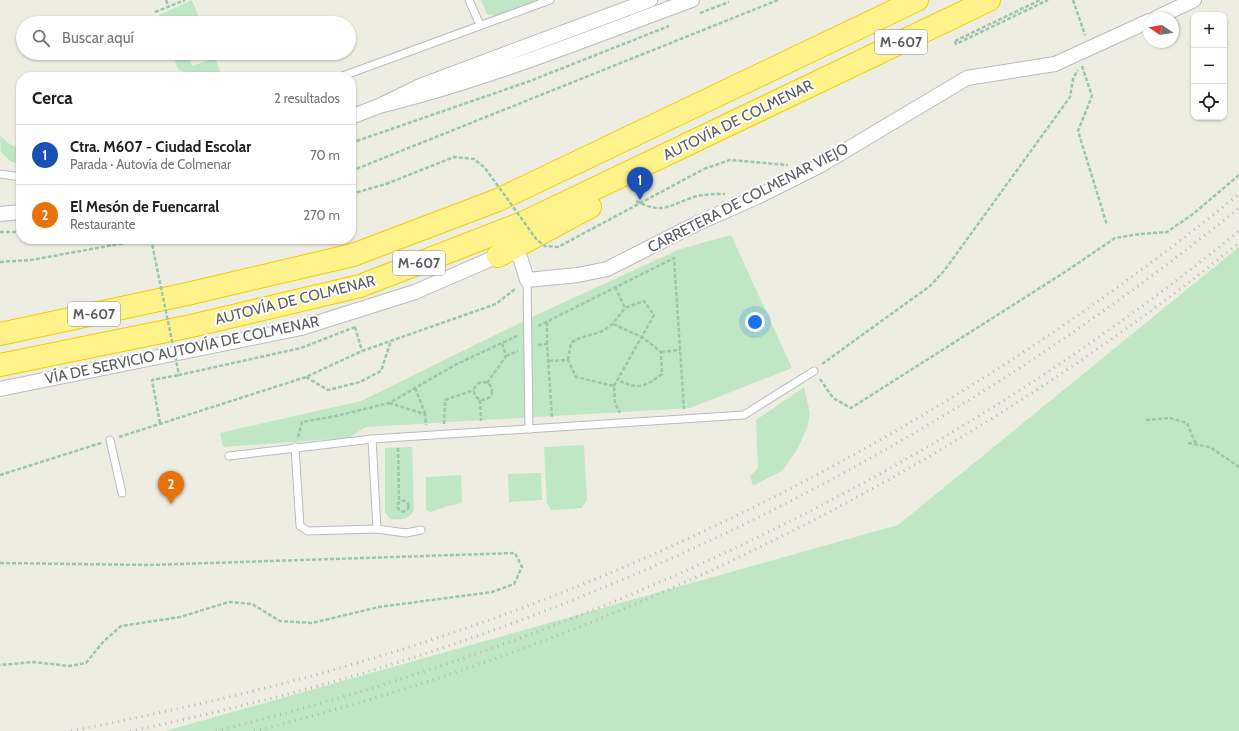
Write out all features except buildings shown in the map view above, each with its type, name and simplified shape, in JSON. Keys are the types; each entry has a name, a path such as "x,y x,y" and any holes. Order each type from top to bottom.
{"highway":[{"name":"AUTOVÍA DE COLMENAR","path":"0,334 187,294 353,255 498,200 917,0"},
{"name":"AUTOVÍA DE COLMENAR","path":"0,365 191,326 360,286 525,222 989,0"},
{"path":"506,252 812,84"}],"street":[{"path":"379,106 420,86 650,0"},
{"path":"599,34 627,15 670,0"},
{"path":"356,112 439,91 557,51 692,0"},
{"path":"1169,12 1194,0"},
{"name":"CARRETERA DE COLMENAR VIEJO","path":"527,280 578,275 607,269 696,224 761,195 821,165 967,78 1055,64 1143,24"},
{"path":"0,214 16,212"},
{"path":"506,252 521,260 527,280"},
{"name":"VÍA DE SERVICIO AUTOVÍA DE COLMENAR","path":"0,389 300,328 415,292 506,252"}],"lane":[{"path":"470,0 480,25"},
{"path":"353,72 550,0"},
{"path":"0,174 16,176"},
{"path":"527,280 529,429"},
{"path":"229,456 372,439 744,415 814,371"},
{"path":"372,439 377,529"},
{"path":"110,440 122,492"},
{"path":"295,447 300,526 308,531 377,529 406,533 421,530"}],"path":[{"path":"166,0 168,7"},
{"path":"155,12 185,0"},
{"path":"356,169 778,0"},
{"path":"1040,0 955,42 956,44 1048,0"},
{"path":"1072,0 1090,49"},
{"path":"692,16 729,2"},
{"path":"356,142 530,82 670,25"},
{"path":"1107,225 1078,132 1092,96 1081,63 1073,79 1070,97 944,271 930,286 814,371 833,398 851,408 1065,272 1115,238 1167,232 1193,214 1239,175"},
{"path":"356,193 386,184 454,157 474,159 485,168 537,240 545,246 558,247 704,169 730,160 773,165 794,165"},
{"path":"636,201 648,208 664,209 694,197 732,192"},
{"path":"0,232 16,232"},
{"path":"0,262 31,260 119,244"},
{"path":"148,244 179,375"},
{"path":"0,475 306,376 362,351 496,304 527,280"},
{"path":"615,288 625,308"},
{"path":"614,386 576,377 568,360 571,343 580,336 601,332 613,324 625,308 644,301 654,315 614,386 615,403 624,423"},
{"path":"547,322 547,344 553,427"},
{"path":"613,324 642,337 661,352 680,350"},
{"path":"160,423 152,380 301,348 354,327 362,351"},
{"path":"306,376 328,390 360,382 381,371 392,341"},
{"path":"502,343 506,356"},
{"path":"487,383 506,356 528,347 547,344"},
{"path":"618,380 629,385 647,386 662,374 661,352"},
{"path":"549,361 568,360"},
{"path":"444,434 445,400 474,390 478,383 487,383"},
{"path":"474,390 476,398 480,400 488,399 491,388 487,383"},
{"path":"415,388 425,414 427,435"},
{"path":"480,400 482,432"},
{"path":"389,402 425,414"},
{"path":"1146,420 1170,418 1187,423 1196,444"},
{"path":"397,438 399,501 397,506 399,510 403,511 408,509 407,502 404,500 399,501"},
{"path":"1188,443 1210,447 1239,467"},
{"path":"0,563 150,565 515,553 522,567 514,584 492,592 379,607 312,623 280,622 252,604 229,602 180,617 121,626 103,642 86,663 69,666 34,662 0,665"}],"green space":[{"path":"192,0 198,16 159,16"},
{"path":"481,0 539,0 506,14 492,15 487,14"},
{"path":"175,60 190,60 192,66 209,60 216,60 220,72 184,72 178,69"},
{"path":"0,135 8,143 16,147 16,163 10,161 1,152"},
{"path":"731,235 792,368 690,408 366,427 348,438 223,447 220,433 361,401 534,316 680,249"},
{"path":"1239,247 1239,731 165,731 898,525"},
{"path":"804,387 810,413 807,428 797,450 782,471 753,486 750,476 758,468 756,420"},
{"path":"584,445 587,500 582,508 551,510 547,503 544,447"},
{"path":"412,447 414,510 407,518 390,519 385,512 385,448"},
{"path":"541,473 542,500 509,502 508,474"},
{"path":"461,475 462,503 431,512 426,510 426,477"}],"railway":[{"path":"71,731 286,683 357,663 476,625 594,580 709,529 821,472 931,410 1037,343 1140,271 1239,194"},
{"path":"130,731 269,699 401,661 530,617 657,565 781,506 901,441 1018,369 1131,291 1239,208"},
{"path":"216,731 355,693 491,649 625,597 755,538 882,473 1005,400 1124,319 1239,231"},
{"path":"254,731 387,694 519,650 647,599 773,541 896,476 1014,404 1129,327 1239,243"}],"place":[{"name":"Ctra. M607 - Ciudad Escolar","path":"640,200"},
{"name":"El Mesón de Fuencarral","path":"171,504"}]}
